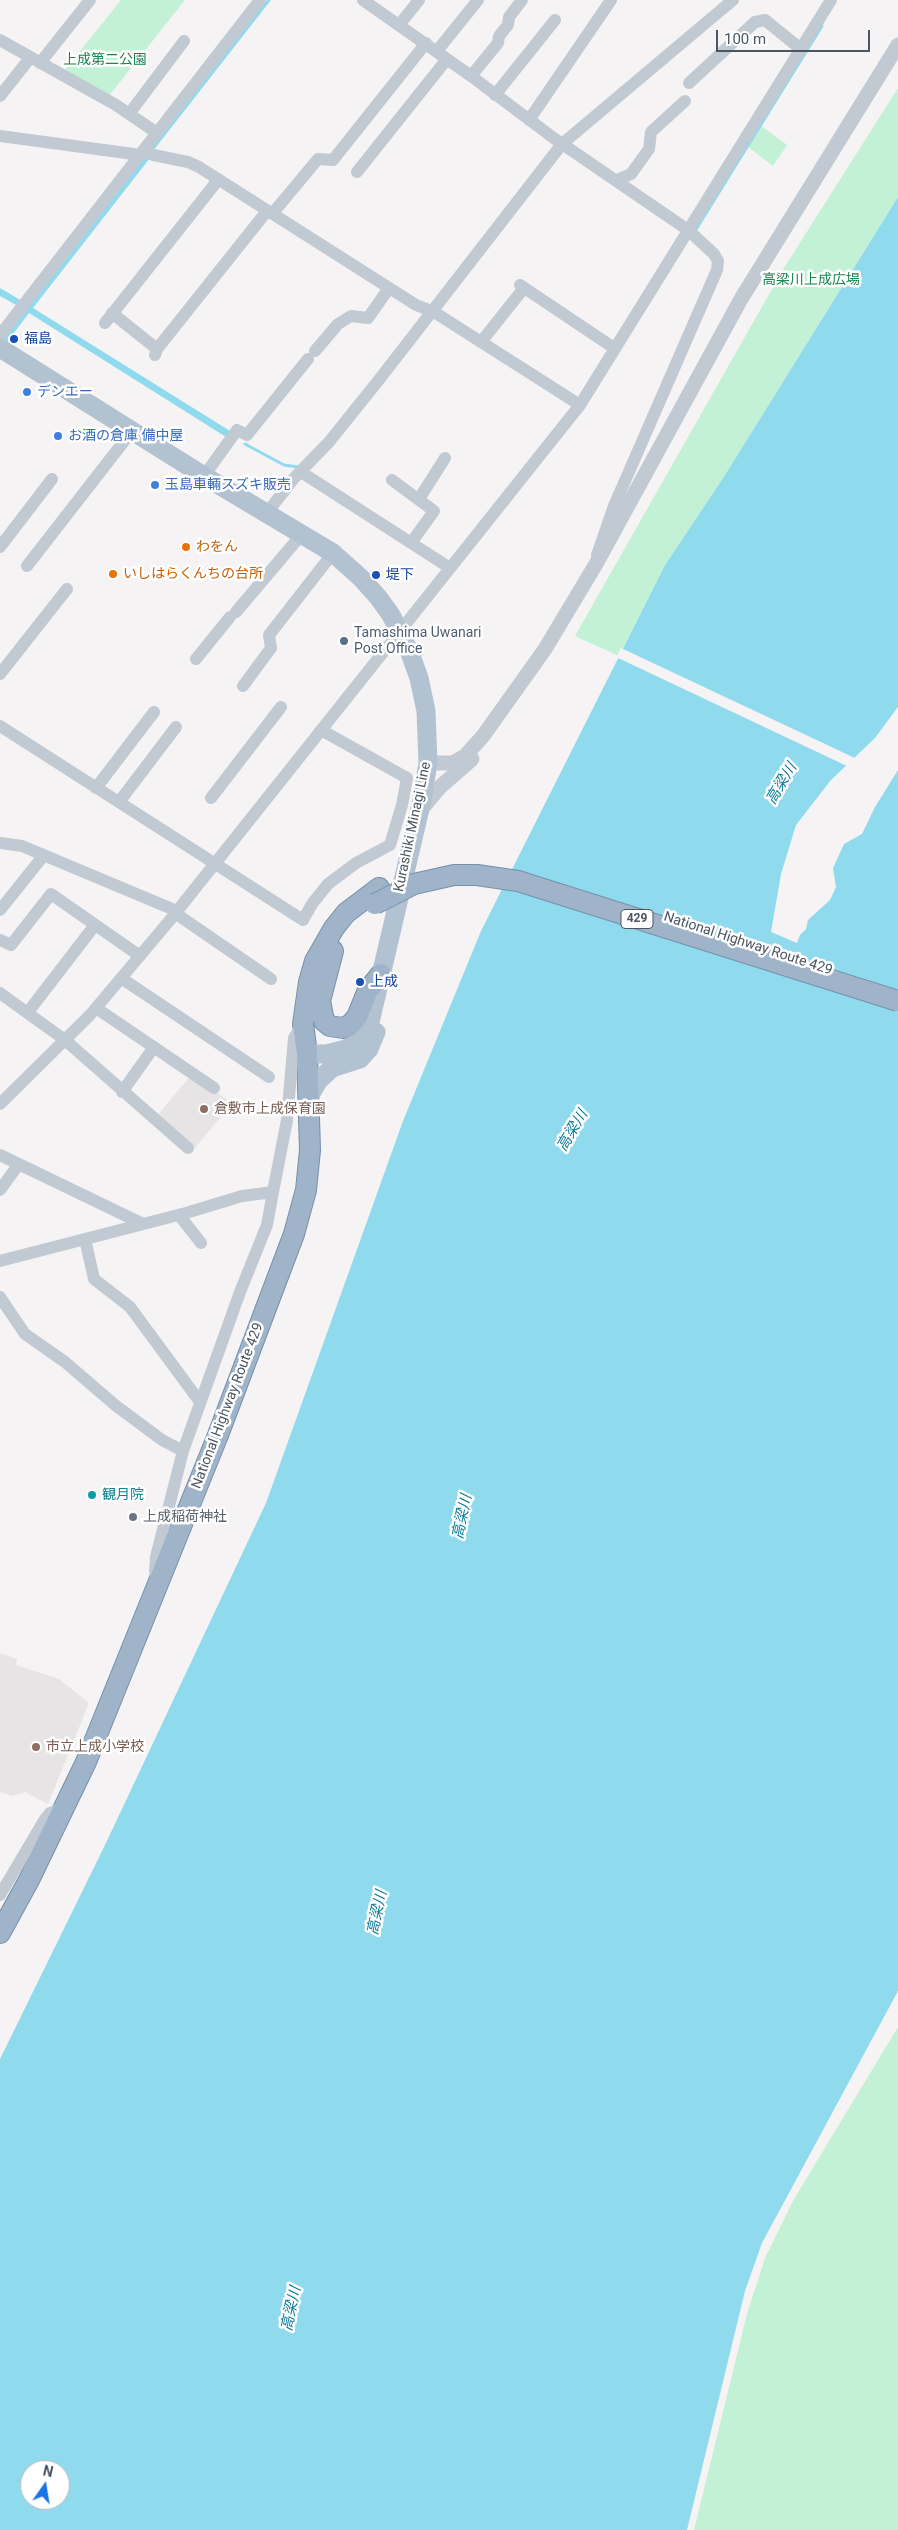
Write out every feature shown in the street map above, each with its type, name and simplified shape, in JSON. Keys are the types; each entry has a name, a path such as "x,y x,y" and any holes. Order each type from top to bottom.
{"highway":[{"name":"National Highway Route 429","path":"0,1934 65,1807 218,1435 294,1234 306,1190 310,1150 308,1054 303,1024 309,982 323,945 346,914 414,871 477,865 520,872 898,991"},
{"name":"National Highway Route 429","path":"308,1054 314,1022 315,998 323,972 344,934 377,896 414,884 454,875 477,875 518,881 898,1001"},
{"path":"333,951 320,1001 324,1021 330,1026 343,1028 351,1024 357,1017 368,990 380,974"}],"main road":[{"name":"Kurashiki Minagi Line","path":"0,348 204,476 333,553 356,573 378,597 400,632 419,678 428,734 428,763 419,813 370,1022 363,1040 346,1050 328,1054 308,1054"},
{"path":"310,1097 325,1074 332,1068 360,1059 369,1049 376,1038 378,1023 376,996"}],"street":[{"path":"0,96 90,0"},
{"path":"0,335 146,153 157,133 260,0"},
{"path":"363,0 472,76 559,142 692,233 714,254 718,262 717,270 614,506 598,546 596,564"},
{"path":"399,25 419,0"},
{"path":"357,172 442,55 478,0"},
{"path":"472,76 498,43 499,36 508,25 509,17 522,0"},
{"path":"529,120 611,0"},
{"path":"266,514 378,381 427,309 559,142 732,0"},
{"path":"0,1104 96,1008 140,956 325,732 400,632 580,405 614,348 692,233 831,0"},
{"path":"495,95 554,20"},
{"path":"689,83 755,22 765,20 802,50"},
{"path":"0,40 128,114 157,133"},
{"path":"128,114 184,41"},
{"path":"218,180 108,318 156,352 269,213 318,159 333,160 426,44"},
{"path":"428,763 453,763 465,756 483,736 550,641 596,564 741,300 898,45"},
{"path":"617,180 631,174 648,149 651,132 685,101"},
{"path":"0,136 146,153 188,162 580,405"},
{"path":"481,342 522,286 614,348"},
{"path":"204,476 237,430 247,435 338,324 351,316 368,318 389,288"},
{"path":"27,566 132,431"},
{"path":"419,498 445,458"},
{"path":"302,472 450,568"},
{"path":"0,547 52,478"},
{"path":"392,480 419,498 434,511 411,543"},
{"path":"196,658 302,534"},
{"path":"243,686 271,648 269,635 333,553"},
{"path":"0,674 67,589"},
{"path":"212,798 281,707"},
{"path":"419,813 440,787 467,765 486,741 501,711"},
{"path":"96,788 154,712"},
{"path":"0,726 303,920 312,904 328,884 356,863 390,844 402,806 407,778 325,732"},
{"path":"119,802 176,727"},
{"path":"0,843 22,846 42,858 176,912 270,979"},
{"path":"0,910 42,858"},
{"path":"0,940 10,945 52,894 140,956"},
{"path":"28,1012 95,925"},
{"path":"121,978 269,1077"},
{"path":"0,993 65,1040 188,1148"},
{"path":"96,1008 214,1088"},
{"path":"159,1582 155,1571 156,1557 182,1451 240,1292 267,1225 287,1120 294,1038 303,1024"},
{"path":"122,1092 154,1047"},
{"path":"0,1155 143,1224"},
{"path":"0,1190 19,1164"},
{"path":"0,1261 179,1215 242,1196 273,1192"},
{"path":"179,1215 201,1243"},
{"path":"85,1239 94,1279 130,1307 200,1402"},
{"path":"0,1297 24,1334 65,1362 116,1405 162,1440 182,1451"},
{"path":"0,1895 50,1812 65,1807"}],"shaded area":[{"path":"191,1075 232,1103 195,1148 156,1117"},
{"name":"市立上成小学校","path":"0,1653 17,1659 16,1665 59,1679 89,1703 48,1804 25,1792 13,1796 0,1792"}],"green space":[{"name":"上成第二公園","path":"121,0 185,0 108,97 64,71"},
{"name":"高梁川上成広場","path":"898,88 898,197 725,475 665,565 619,656 575,636 784,268"},
{"path":"760,125 787,145 773,166 747,146"},
{"path":"898,2027 898,2530 694,2530 747,2314 765,2258 794,2199"}],"water":[{"path":"144,157 150,158 33,308 230,431 226,437 29,313 7,342 0,340 18,306 0,296 0,288 27,304"},
{"name":"高梁川","path":"898,197 898,707 875,738 831,780 796,825 781,874 771,932 797,943 800,935 806,929 808,920 830,900 836,887 833,868 844,844 862,834 875,807 898,770 898,1991 762,2243 745,2291 687,2530 0,2530 0,2059 105,1845 266,1503 403,1121 481,931 665,565 725,475"}],"pier":[{"path":"621,648 857,759 849,767 616,657"}],"waterway":[{"path":"151,151 269,0"},
{"path":"695,231 822,26"},
{"path":"245,444 284,465 298,467"}],"place":[{"name":"福島","path":"14,339"},
{"name":"デンエー","path":"27,392"},
{"name":"お酒の倉庫 備中屋","path":"58,436"},
{"name":"玉島車輛スズキ販売","path":"155,485"},
{"name":"わをん","path":"186,547"},
{"name":"いしはらくんちの台所","path":"113,574"},
{"name":"堤下","path":"376,575"},
{"name":"Tamashima Uwanari Post Office","path":"344,641"},
{"name":"上成","path":"360,982"},
{"name":"倉敷市上成保育園","path":"204,1109"},
{"name":"観月院","path":"92,1495"},
{"name":"上成稲荷神社","path":"133,1517"},
{"name":"市立上成小学校","path":"36,1747"}]}
